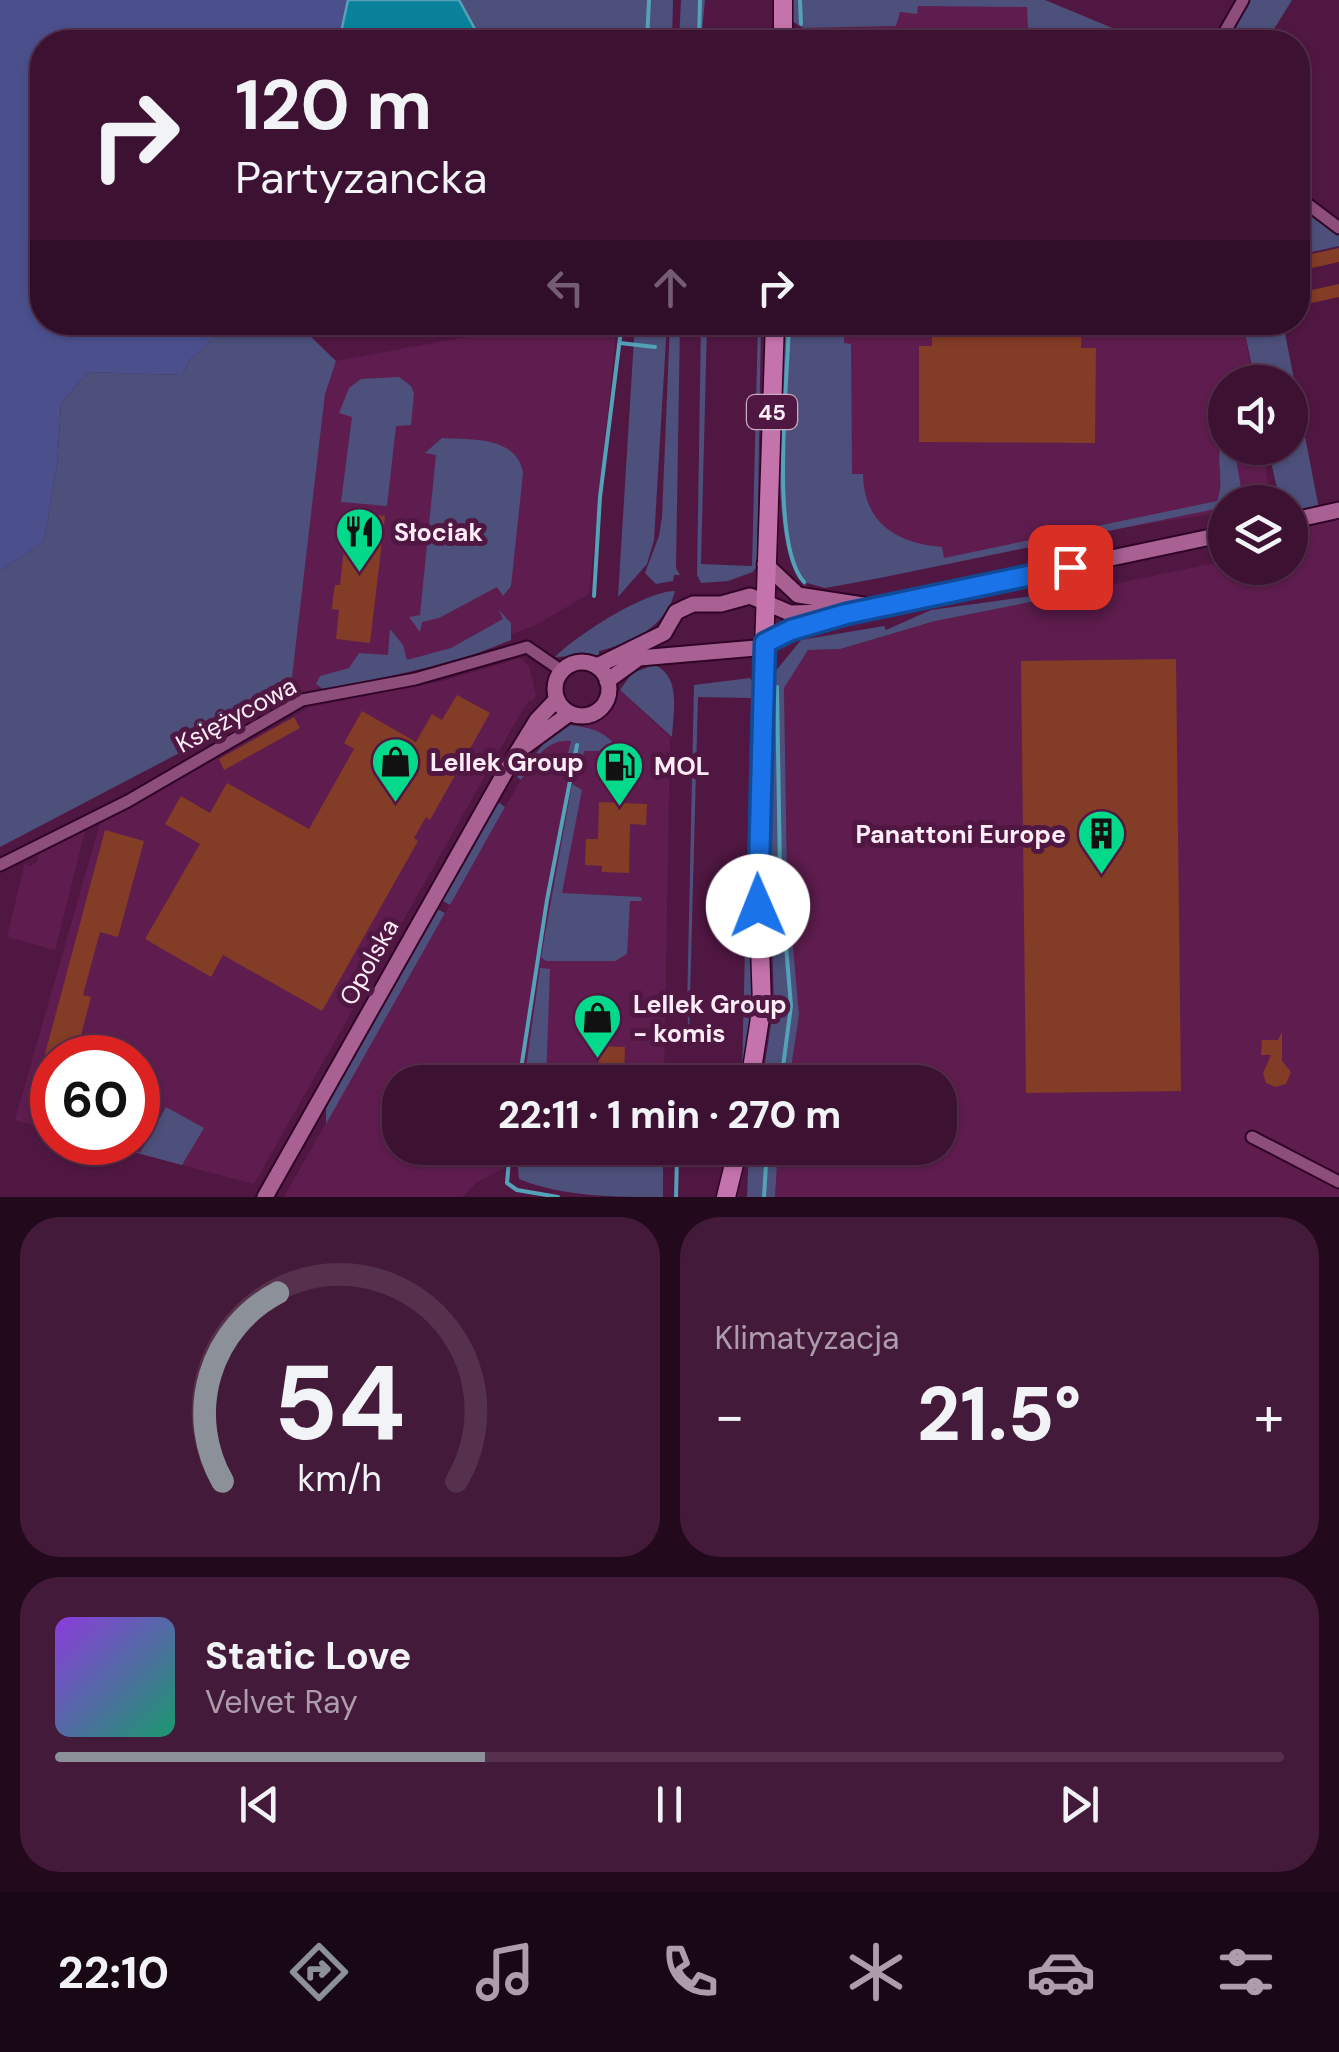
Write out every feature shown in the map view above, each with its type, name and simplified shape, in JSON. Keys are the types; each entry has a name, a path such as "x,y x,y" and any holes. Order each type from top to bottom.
{"main road":[{"path":"783,0 783,30"},
{"name":"45","path":"753,1065 762,1005 758,859 765,643 773,605 765,564 774,335"},
{"path":"726,1197 734,1165"}],"street":[{"path":"1227,30 1243,0"},
{"path":"1310,206 1339,228"},
{"path":"1308,517 1339,510"},
{"path":"608,681 639,658 744,650 791,630 846,614 1208,538"},
{"path":"765,564 798,594 882,606"},
{"path":"596,666 664,633 671,618 686,606 722,604 750,596 773,605 846,614"},
{"name":"Księżycowa","path":"0,865 128,801 302,700 414,679 527,647 562,671"},
{"path":"582,662 596,666 608,681 608,695 596,712 583,716 570,713 556,699 555,684 562,671 582,662"},
{"name":"Opolska","path":"264,1197 518,752 537,720 556,699"},
{"name":"Opolska","path":"518,752 570,713"},
{"path":"1252,1137 1339,1182"}],"shaded area":[{"path":"0,0 348,0 342,30 30,30 30,335 216,335 190,360 182,375 88,372 61,403 57,464 44,542 0,571"},
{"path":"348,0 459,0 475,30 342,30"},
{"path":"459,0 673,0 672,30 475,30"},
{"path":"681,0 705,0 702,30 680,30"},
{"path":"791,0 1045,0 1117,30 1028,28 1027,7 918,6 917,14 900,12 896,26 803,28 792,21"},
{"path":"810,0 1045,0 1117,30 809,30"},
{"path":"1243,0 1292,0 1273,30 1226,30"},
{"path":"1310,206 1339,228 1339,246 1310,252"},
{"path":"216,335 309,335 336,361 325,394 290,695 0,847 0,571 44,542 57,464 61,403 88,372 182,375 190,360"},
{"path":"477,335 616,335 589,594 536,625 427,665 290,695 325,394 336,361"},
{"path":"634,335 666,335 654,540 647,564 618,597"},
{"path":"670,335 680,335 676,568 680,575 674,575 673,581 656,584 645,573 662,517"},
{"path":"701,335 707,335 701,564 752,566 758,335 761,335 757,565 753,572 728,581 701,583 697,575"},
{"path":"784,335 844,335 844,343 851,344 852,474 863,474 869,506 876,518 910,541 942,547 944,558 1208,503 1208,510 880,578 825,588 807,583 805,586 793,567 785,538 780,462"},
{"path":"804,335 1245,335 1250,365 1208,365 1208,465 1265,465 1268,485 1208,485 1208,515 1069,536 904,569 801,454"},
{"path":"1245,335 1285,335 1291,365 1252,365"},
{"path":"399,377 414,393 411,425 396,426 387,506 341,502 352,417 339,413 349,388 361,379"},
{"path":"442,438 492,442 512,452 519,461 523,473 511,586 503,596 497,587 439,618 422,622 420,632 409,617 420,615 436,455 425,453"},
{"path":"1308,452 1320,514 1308,517 1308,485 1276,485 1272,465 1308,465"},
{"path":"1220,465 1237,465 1241,485 1220,485"},
{"path":"1339,510 1339,1197 775,1197 777,1165 957,1165 957,1065 792,1065 799,1015 787,876 784,688 808,650 840,649 935,621 1208,565 1208,585 1308,585 1308,517"},
{"path":"675,591 664,614 635,638 599,651 599,655 555,657 612,616 647,598"},
{"path":"1070,594 935,621 840,649 808,650 784,688 787,876 799,1015 792,1065 765,1065 774,1005 770,876 774,673 801,640 884,626 886,630 931,610"},
{"path":"499,610 511,623 511,640 460,660 326,691 316,684 320,676 349,668 359,653 388,655 390,629 403,645 407,660 451,648 503,619"},
{"path":"521,658 529,667 536,695 512,728 254,1184 160,1159 160,1035 39,1035 100,823 310,707 442,681"},
{"path":"654,665 663,670 672,686 672,737 620,690 632,673"},
{"path":"750,678 753,683 748,867 752,1009 743,1065 751,698 698,697 689,1036 694,685"},
{"path":"620,690 670,737 664,1065 382,1065 382,1165 510,1165 477,1182 462,1197 284,1197 519,783 545,748 571,725 603,716"},
{"path":"570,725 604,735 613,743 612,751 584,751 580,771 564,768 571,741 554,743 541,753 521,780 517,777 544,743"},
{"path":"572,784 582,790 562,893 641,897 642,901 630,901 627,954 615,961 546,961 541,957"},
{"path":"497,801 505,807 450,905 441,900"},
{"path":"85,831 55,950 7,937 25,863 30,866 37,862 39,852"},
{"path":"437,909 445,913 326,1124 326,1103"},
{"path":"540,968 550,969 547,1065 526,1065"},
{"path":"30,1068 30,1124 15,1120"},
{"path":"166,1107 204,1128 182,1165 160,1159 160,1118"},
{"path":"518,1165 663,1165 663,1197 590,1195 519,1179"},
{"path":"748,1165 777,1165 775,1197 747,1197"}],"building":[{"path":"1339,248 1339,262 1310,268 1310,254"},
{"path":"1339,284 1339,297 1310,303 1310,290"},
{"path":"932,335 1082,335 1081,348 1096,348 1095,443 919,442 919,346 932,346"},
{"path":"348,512 385,516 370,643 336,639 339,610 332,609 333,597 335,585 340,585"},
{"name":"Panattoni Europe","path":"1176,659 1181,1091 1026,1093 1021,661"},
{"path":"457,695 490,713 430,820 426,817 414,838 418,841 322,1011 223,955 211,977 145,939 200,844 165,824 181,796 210,813 227,783 309,829 354,749 344,743 362,711 416,742 432,714 442,720"},
{"path":"294,717 300,728 224,770 219,759"},
{"path":"599,802 647,804 646,825 630,824 629,873 602,872 602,866 585,865 586,839 598,839"},
{"path":"105,830 144,841 118,937 100,932 83,995 91,997 81,1035 50,1035"},
{"path":"1282,1032 1282,1061 1291,1072 1286,1084 1276,1087 1266,1083 1263,1073 1271,1055 1261,1055 1262,1040 1278,1040"},
{"path":"599,1046 625,1047 624,1065 598,1065"}],"waterway":[{"path":"648,30 649,0"},
{"path":"699,30 700,0"},
{"path":"800,0 801,24"},
{"path":"594,596 600,497 620,335"},
{"path":"788,335 784,498 793,562 804,582"},
{"path":"620,343 655,347"},
{"path":"777,687 780,873 791,1006 783,1065"},
{"path":"522,1065 547,900 577,745"},
{"path":"509,1165 507,1183 517,1190 558,1197"},
{"path":"676,1197 677,1165"},
{"path":"764,1197 766,1165"}],"place":[{"name":"Słociak","path":"359,574"},
{"name":"Lellek Group","path":"395,804"},
{"name":"MOL","path":"619,808"},
{"name":"Panattoni Europe","path":"1101,876"},
{"name":"Lellek Group - komis","path":"598,1060"}],"route":[{"path":"758,906 765,643 807,624 846,614 1070,567"}]}
